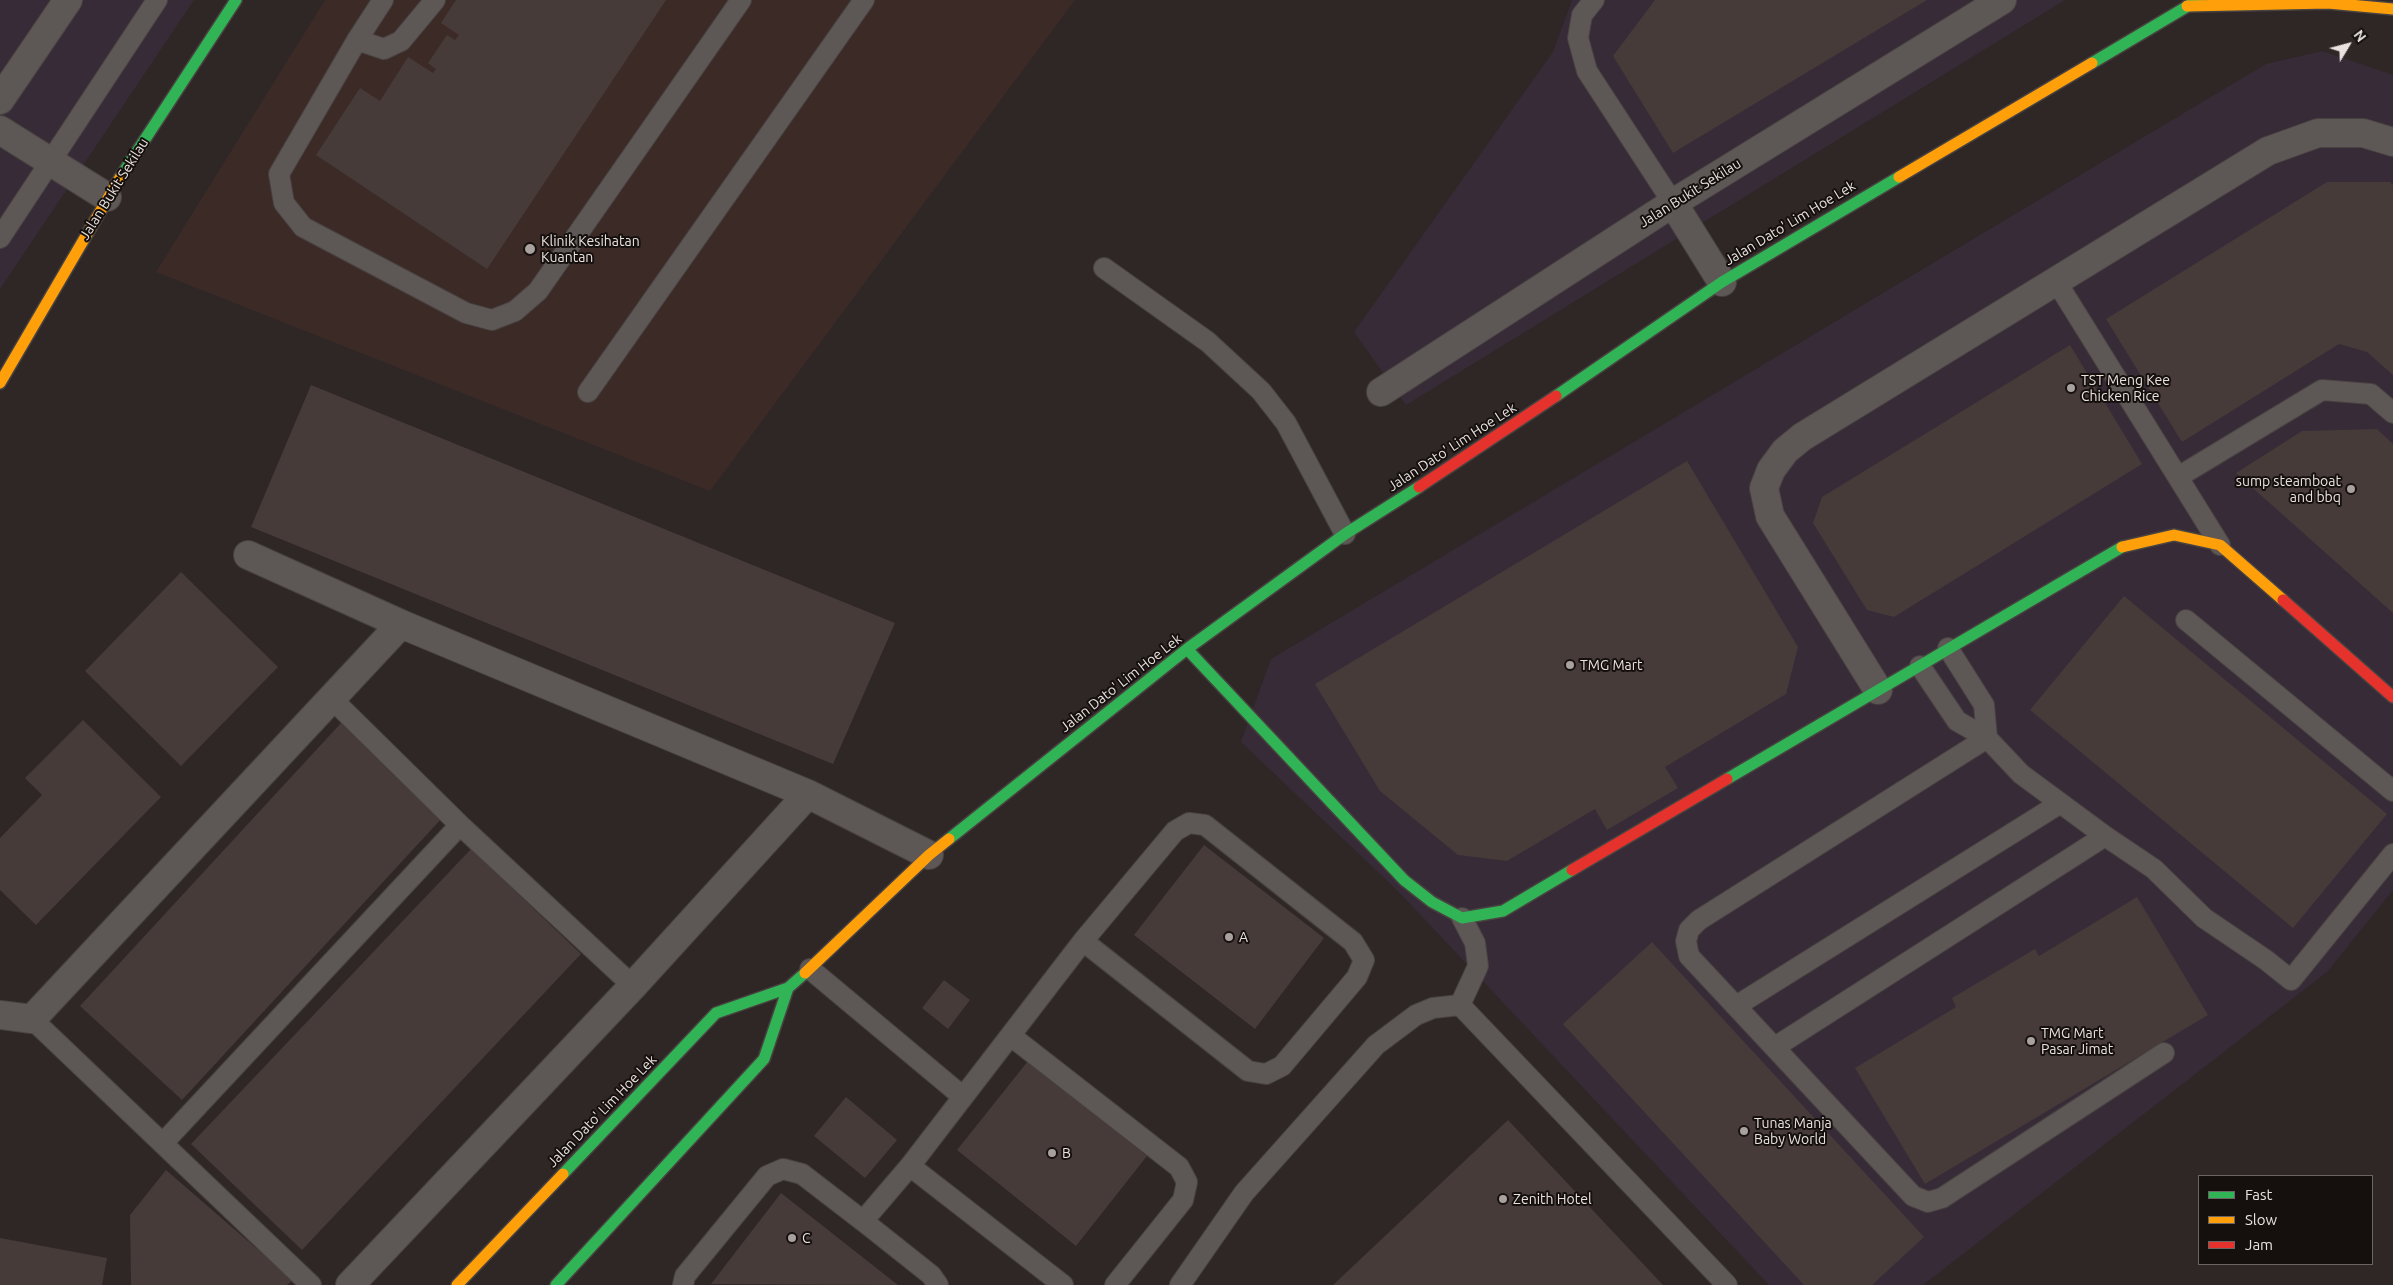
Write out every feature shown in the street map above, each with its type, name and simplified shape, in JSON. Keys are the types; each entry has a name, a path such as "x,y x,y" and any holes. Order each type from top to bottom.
{"street":[{"path":"0,100 68,0"},
{"name":"Jalan Bukit Sekilau","path":"0,382 107,196 236,0"},
{"name":"Jalan Bukit Sekilau","path":"1381,392 1673,203 2002,0"},
{"name":"Jalan Dato' Lim Hoe Lek","path":"457,1285 716,1013 788,988 929,855 1187,649 1345,534 1481,448 1722,282 2198,0"},
{"name":"Jalan Dato' Lim Hoe Lek","path":"2187,6 2214,0"},
{"name":"Jalan Dato' Lim Hoe Lek","path":"2187,6 2328,3 2393,9"},
{"path":"0,130 107,196"},
{"path":"1878,690 1770,516 1764,488 1771,470 1785,451 1802,437 2268,151 2318,133 2364,133 2393,142"},
{"path":"1673,203 1722,282"},
{"path":"1187,649 1404,880 1432,902 1462,918 1503,911 2120,547 2174,535 2220,545 2393,697"},
{"path":"248,555 401,624 808,794 929,855"},
{"path":"0,1014 32,1019 401,624"},
{"path":"350,1285 633,986 808,794"},
{"path":"556,1285 764,1059 788,988"},
{"path":"597,1260 625,1209"}],"lane":[{"path":"0,238 157,0"},
{"path":"384,0 357,40 279,174 284,203 303,227 466,313 492,320 515,311 538,291 741,0"},
{"path":"357,40 384,49 401,41 436,0"},
{"path":"588,392 864,0"},
{"path":"1594,0 1576,8 1578,38 1587,71 1673,203"},
{"path":"1104,268 1208,342 1261,391 1286,423 1345,534"},
{"path":"2056,281 2220,545"},
{"path":"2178,476 2322,390 2371,394 2393,414"},
{"path":"2186,620 2393,791"},
{"path":"1948,648 1984,705 1987,738"},
{"path":"1920,666 1957,721 1987,738 2021,774 2059,804 2154,869 2204,918 2266,960 2291,980 2393,854"},
{"path":"332,699 460,825 633,986"},
{"path":"1957,721 1984,705"},
{"path":"1987,738 1699,920 1689,930 1686,942 1689,956 1914,1196 1928,1202 1942,1198 2164,1053"},
{"path":"1736,1006 2059,804"},
{"path":"863,1221 910,1166 1083,940 1175,831 1189,824 1205,825 1354,942 1364,960 1357,977 1282,1066 1266,1074 1248,1071 1083,940"},
{"path":"163,1143 460,825"},
{"path":"1775,1047 2105,836"},
{"path":"1460,1005 1478,966 1475,943 1462,918"},
{"path":"810,969 962,1096"},
{"path":"1180,1285 1244,1194 1376,1045 1416,1015 1433,1008 1460,1005"},
{"path":"1460,1005 1728,1285"},
{"path":"32,1019 311,1285"},
{"path":"1011,1036 1179,1167 1187,1182 1183,1200 1115,1285"},
{"path":"910,1166 1063,1285"},
{"path":"683,1285 685,1276 767,1176 783,1168 802,1174 931,1275 938,1285"}],"shaded area":[{"path":"0,0 194,0 0,289"},
{"name":"Klinik Kesihatan Kuantan","path":"325,0 1075,0 710,491 156,272"},
{"path":"1572,0 2065,0 1406,405 1354,332 1553,52"},
{"path":"2322,51 2393,75 2393,890 2327,972 1923,1285 1769,1285 1398,891 1241,742 1271,659 2266,64"}],"building":[{"path":"456,0 666,0 487,269 316,155 360,88 380,101 408,57 433,73 436,69 428,63 447,35 455,40 459,35 441,23"},
{"path":"1655,0 1927,0 1673,153 1613,56"},
{"path":"2327,182 2390,182 2393,185 2393,375 2367,352 2339,344 2182,442 2106,319"},
{"path":"2070,345 2142,464 1894,617 1867,610 1813,523 1822,497"},
{"path":"311,385 895,623 833,764 251,527"},
{"path":"2377,429 2393,444 2393,613 2236,473 2302,431"},
{"name":"TMG Mart","path":"1687,461 1798,647 1786,694 1665,767 1678,788 1607,830 1595,809 1507,861 1458,855 1380,791 1315,684"},
{"path":"181,572 278,667 181,766 85,671"},
{"path":"2124,596 2387,814 2293,928 2030,710"},
{"path":"83,720 161,797 36,925 0,890 0,838 42,795 25,778"},
{"path":"341,723 443,817 182,1100 80,1006"},
{"name":"A","path":"1204,845 1324,938 1255,1029 1134,935"},
{"path":"471,849 581,954 302,1250 191,1144"},
{"name":"TMG Mart Pasar Jimat","path":"2137,897 2208,1015 1925,1184 1855,1068 1956,1007 1952,998 2035,949 2039,956"},
{"name":"Tunas Manja Baby World","path":"1652,942 1924,1237 1872,1285 1804,1285 1563,1024"},
{"path":"944,980 970,1000 948,1029 922,1008"},
{"name":"B","path":"1028,1061 1147,1156 1076,1246 957,1150"},
{"path":"846,1097 897,1140 865,1178 814,1136"},
{"name":"Zenith Hotel","path":"1508,1120 1663,1285 1333,1285"},
{"path":"166,1170 293,1280 287,1285 131,1285 130,1215"},
{"name":"C","path":"781,1193 898,1285 711,1284"},
{"path":"0,1238 107,1258 102,1285 0,1285"}],"traffic: fast":[{"path":"121,176 236,0"},
{"path":"2092,63 2198,0"},
{"path":"1556,396 1722,282 1899,177"},
{"path":"949,839 1187,649 1345,534 1419,487"},
{"path":"1727,779 2122,547"},
{"path":"1187,649 1404,880 1432,902 1462,918 1503,911 1572,870"},
{"path":"563,1174 716,1013 788,988 805,973"},
{"path":"556,1285 764,1059 788,988"}],"traffic: slow":[{"path":"2187,6 2328,3 2393,9"},
{"path":"1899,177 2092,63"},
{"path":"0,383 121,176"},
{"path":"2122,547 2174,535 2220,545 2283,600"},
{"path":"805,973 929,855 949,839"},
{"path":"457,1285 563,1174"}],"traffic: jam":[{"path":"1419,487 1556,396"},
{"path":"2283,600 2393,697"},
{"path":"1572,870 1727,779"}],"place":[{"name":"Klinik Kesihatan Kuantan","path":"530,249"},
{"name":"TST Meng Kee Chicken Rice","path":"2071,388"},
{"name":"sump steamboat and bbq","path":"2351,489"},
{"name":"TMG Mart","path":"1570,665"},
{"name":"A","path":"1229,937"},
{"name":"TMG Mart Pasar Jimat","path":"2031,1041"},
{"name":"Tunas Manja Baby World","path":"1744,1131"},
{"name":"B","path":"1052,1153"},
{"name":"Zenith Hotel","path":"1503,1199"},
{"name":"C","path":"792,1238"}]}
